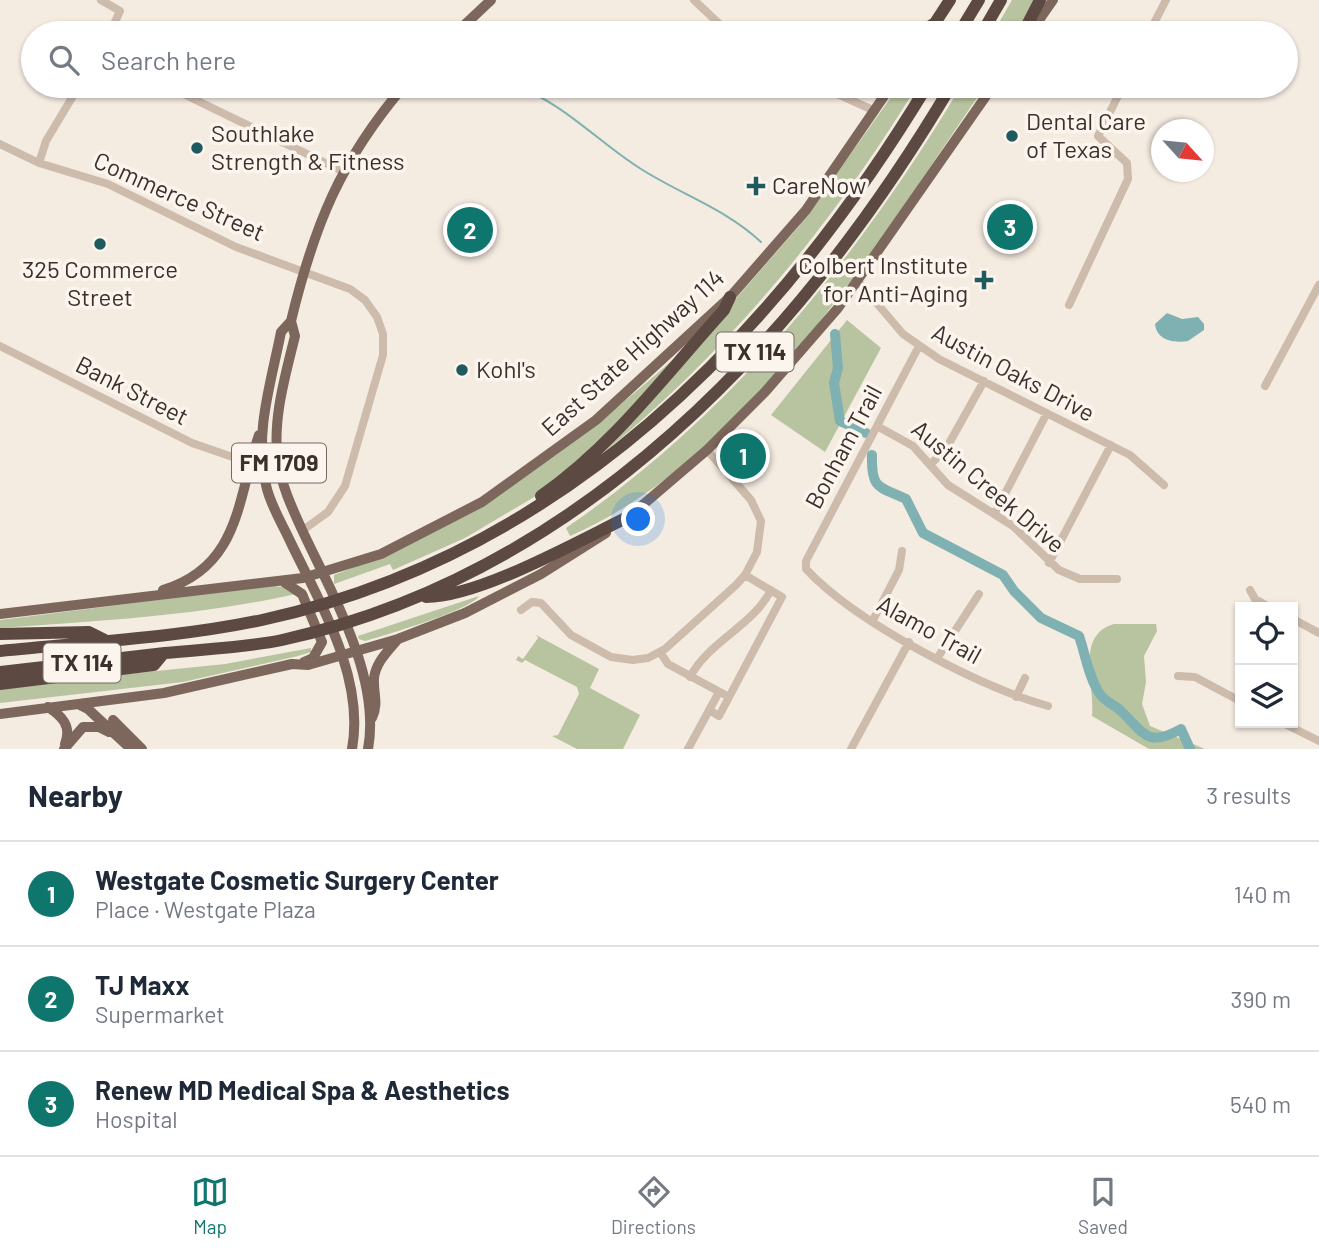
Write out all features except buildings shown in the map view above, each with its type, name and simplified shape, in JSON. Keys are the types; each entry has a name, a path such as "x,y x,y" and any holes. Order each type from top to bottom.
{"highway":[{"path":"937,21 950,0"},
{"path":"966,21 979,0"},
{"path":"989,21 1002,0"},
{"path":"1030,21 1040,0"},
{"name":"TX 114","path":"0,651 203,629 273,617 367,590 445,558 564,491 633,440 709,371 764,313 833,227 919,98"},
{"name":"TX 114","path":"0,672 282,640 372,615 469,575 499,559 551,527 618,480 697,411 738,370 839,253 900,169 944,98"},
{"path":"445,558 454,548 525,508 563,481 598,450 650,397 724,310 730,297"},
{"path":"419,597 444,597 500,577 632,515"},
{"path":"0,634 89,632 105,640"},
{"path":"0,684 154,665 164,653"}],"main road":[{"path":"469,21 491,0"},
{"path":"931,21 943,0"},
{"path":"1038,21 1053,0"},
{"name":"FM 1709","path":"353,645 286,490 277,447 278,410 295,336 291,321 317,228 344,172 369,131 395,98"},
{"name":"East State Highway 114","path":"0,614 283,582 307,586 413,539 512,481 596,420 730,297 806,210 883,98"},
{"path":"301,663 308,665 353,645 398,639 480,606 541,574 632,515 707,450 765,392 858,280 985,98"},
{"name":"FM 1709","path":"291,321 281,332 261,432 266,485 307,586 339,650"},
{"path":"144,596 192,577 222,549 234,527 250,463 261,432"},
{"path":"250,463 262,475 266,485"},
{"path":"0,714 123,699 301,663 313,658 322,642 307,586"},
{"path":"370,720 377,705 374,680 376,667 398,639"},
{"path":"353,645 368,692 370,749"},
{"path":"339,650 353,699 355,718 352,749"},
{"path":"113,720 114,710 123,699"},
{"path":"78,704 98,717 131,749"},
{"path":"47,707 60,716 66,726 67,739 63,749"},
{"path":"63,749 75,730 98,717 113,720 142,749"},
{"path":"63,749 83,727 89,725 118,736"}],"street":[{"path":"101,0 120,11 115,21"},
{"path":"694,0 716,21"},
{"path":"1155,21 1166,0"},
{"path":"39,163 46,141 72,98"},
{"path":"192,98 344,172"},
{"path":"846,98 874,111"},
{"path":"1069,305 1098,248 1103,226 1128,179 1127,163 1098,136 1117,98"},
{"name":"Commerce Street","path":"0,144 39,163 108,184 236,247 338,283 365,300 377,317 384,345 379,377 345,486 328,512 303,530"},
{"name":"Austin Oaks Drive","path":"858,280 891,322 919,346 1111,445 1137,460 1164,485"},
{"path":"1265,386 1319,285"},
{"name":"Bank Street","path":"0,345 192,443 250,463"},
{"name":"Bonham Trail","path":"805,567 919,346"},
{"path":"931,464 947,447 984,381"},
{"path":"995,513 1048,414"},
{"name":"Austin Creek Drive","path":"877,426 913,446 948,485 1013,526 1049,563 1080,579 1116,579"},
{"path":"1049,563 1111,445"},
{"path":"521,610 532,603 541,603 567,632 615,658 640,660 660,652 745,575 760,544 761,521 751,500 707,450"},
{"path":"872,622 899,570 902,551"},
{"name":"Alamo Trail","path":"805,567 840,601 872,622 1016,696 1048,706"},
{"path":"709,710 719,716 782,597 745,575"},
{"path":"690,677 698,663 763,605 771,590"},
{"path":"1250,590 1258,602"},
{"path":"938,657 979,594"},
{"path":"1298,622 1319,632"},
{"path":"851,749 909,642"},
{"path":"660,652 668,664 729,697"},
{"path":"1178,676 1195,677 1235,698"},
{"path":"1016,696 1025,678"},
{"path":"688,749 719,692"},
{"path":"1293,728 1319,741"}],"green space":[{"path":"1012,0 1039,0 1027,21 1000,21"},
{"path":"890,98 909,98 849,189 773,286 690,376 597,458 800,225"},
{"path":"954,98 977,98 854,277 805,340 752,400 696,454 635,500 570,536 566,528 626,484 737,384 835,271 922,149"},
{"path":"847,320 881,348 825,452 771,415"},
{"path":"676,357 620,425 541,493 465,538 393,570 390,564 334,584 334,575 428,534 515,482 598,422"},
{"path":"269,586 288,587 296,594 185,613 0,628 0,620"},
{"path":"479,596 461,608 427,622 365,641 359,639 358,636"},
{"path":"1114,624 1156,624 1157,631 1144,656 1146,682 1142,704 1150,726 1205,749 1149,749 1092,716 1091,650 1102,630"},
{"path":"536,635 599,669 590,688 640,715 623,749 577,749 552,736 558,735 579,694 577,687 525,660 522,663 516,660 518,656 523,659 538,638"},
{"path":"311,648 311,652 298,656 183,682 0,703 0,687 225,664"}],"water":[{"path":"1167,313 1182,319 1198,317 1204,324 1204,330 1188,341 1167,340 1156,330 1155,324"}],"waterway":[{"path":"541,98 565,112 625,159 733,220 761,242"},
{"path":"835,334 838,368 834,383 840,421 866,433"},
{"path":"872,455 875,481 884,489 906,499 923,533 1003,575 1014,591 1041,618 1079,636 1090,674 1102,696 1147,735 1161,737 1181,729 1190,749"}],"place":[{"name":"Dental Care of Texas","path":"1012,136"},
{"name":"Southlake Strength & Fitness","path":"197,148"},
{"name":"CareNow","path":"756,186"},
{"name":"Renew MD Medical Spa & Aesthetics","path":"1010,227"},
{"name":"TJ Maxx","path":"470,230"},
{"name":"325 Commerce Street","path":"100,244"},
{"name":"Colbert Institute for Anti-Aging","path":"984,280"},
{"name":"Kohl's","path":"462,370"},
{"name":"Westgate Cosmetic Surgery Center","path":"743,456"}]}
